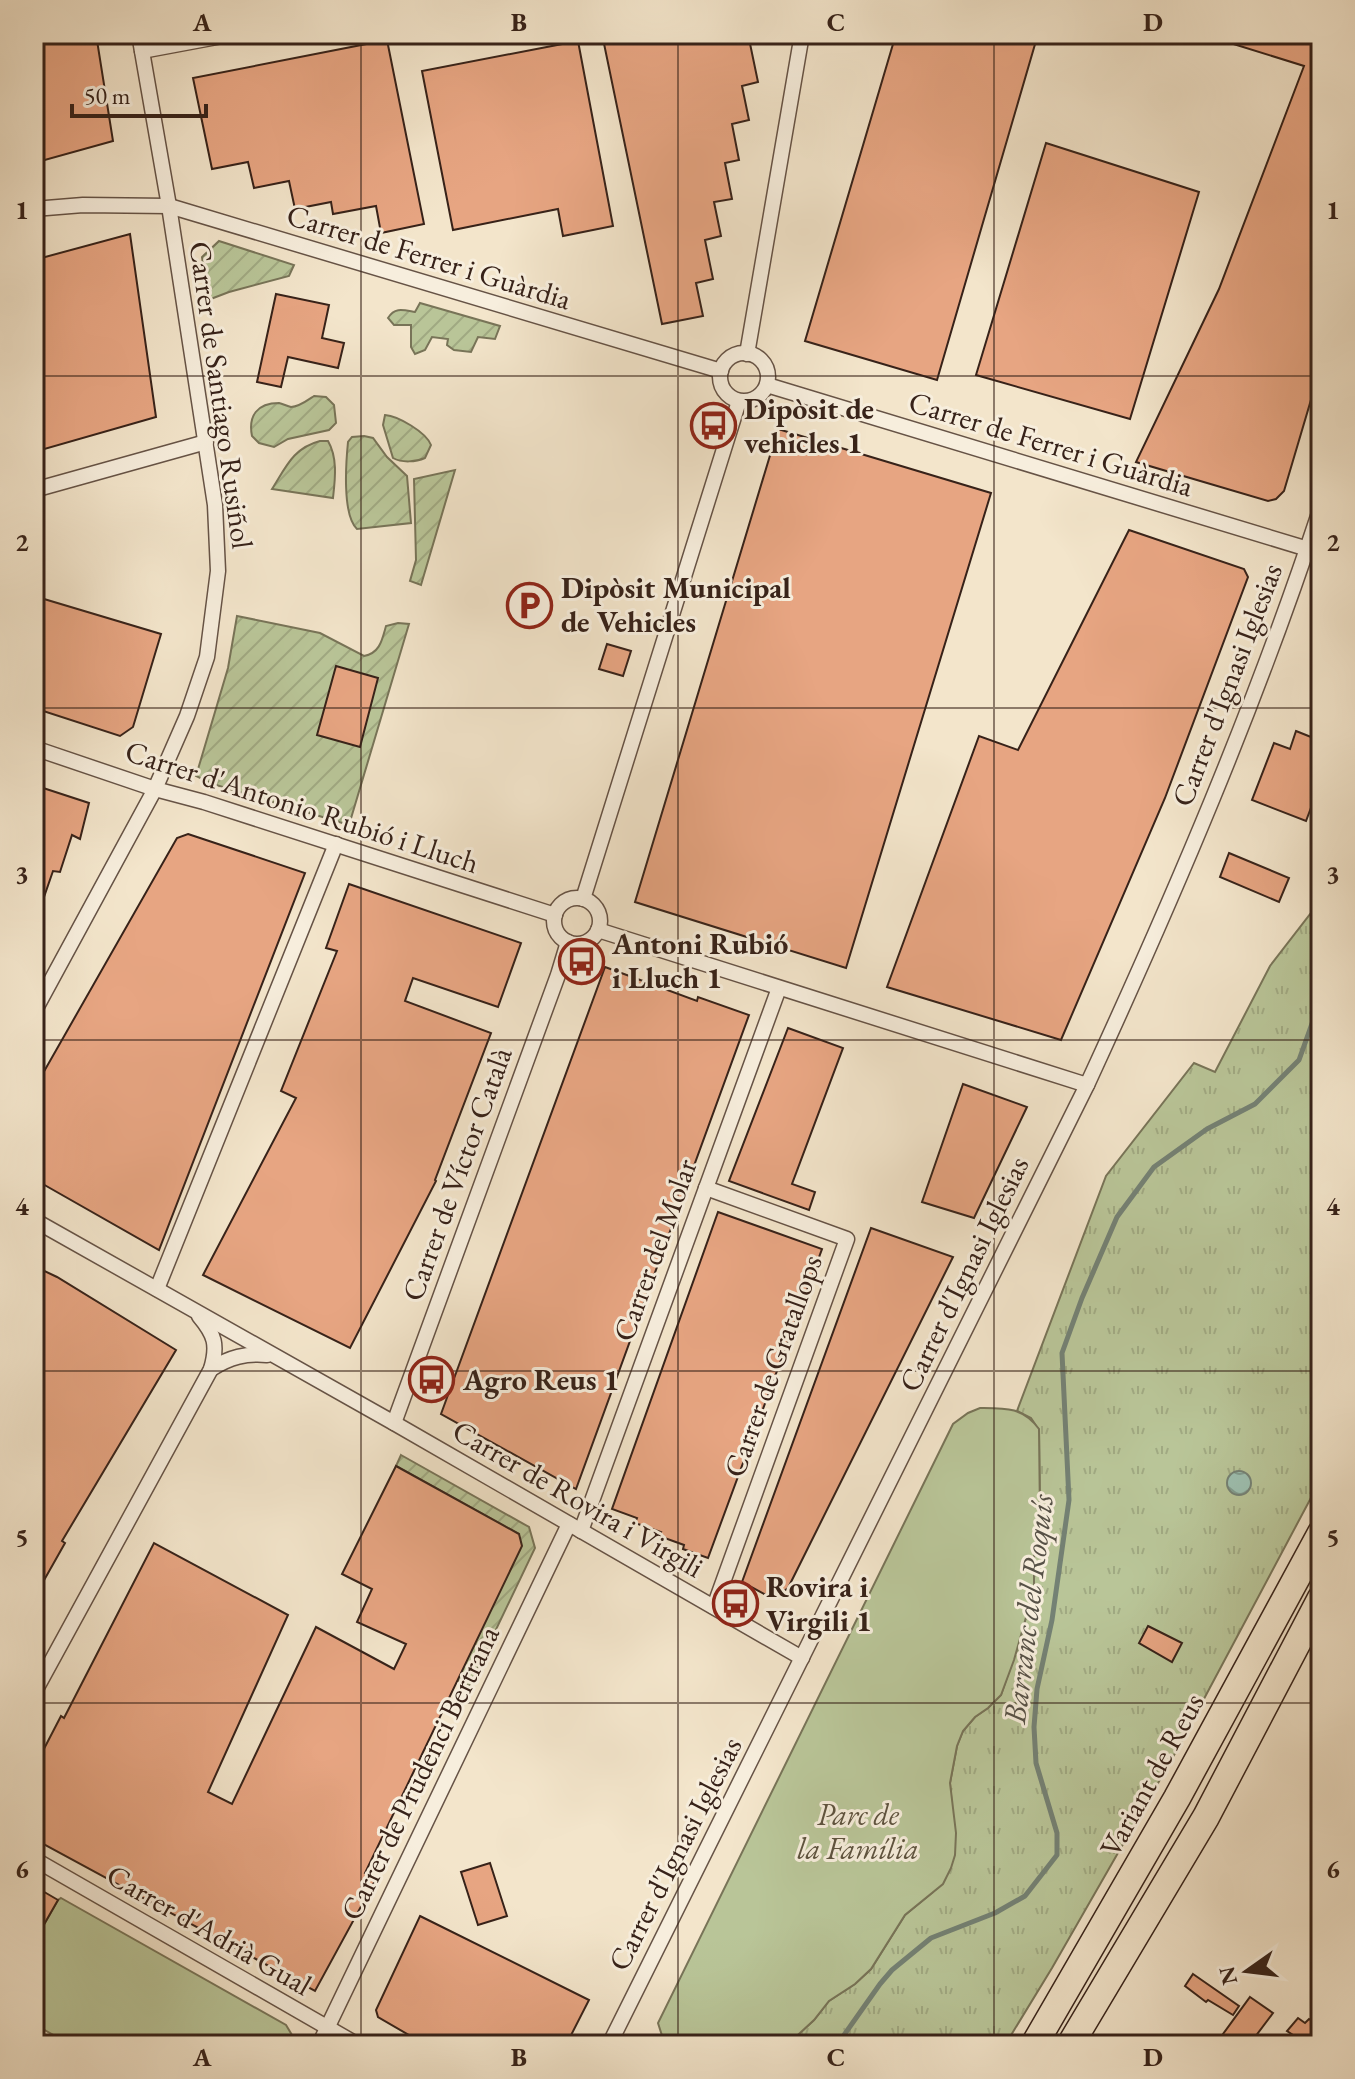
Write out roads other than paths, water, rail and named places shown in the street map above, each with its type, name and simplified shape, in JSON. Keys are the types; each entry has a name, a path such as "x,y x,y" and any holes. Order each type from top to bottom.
{"highway":[{"name":"Variant de Reus","path":"1034,2045 1177,1798 1321,1533"},
{"path":"1070,2045 1206,1817 1321,1598"}],"street":[{"name":"Carrer de Santiago Rusiñol","path":"34,1012 155,789 187,716 207,657 218,571 215,505 206,442 139,34"},
{"path":"142,51 233,34"},
{"path":"747,354 802,34"},
{"name":"Carrer de Ferrer i Guàrdia","path":"34,209 83,205 169,206 721,371"},
{"path":"747,354 762,362 767,371 767,385 755,398 739,401 724,391 720,382 721,371 734,355 747,354"},
{"name":"Carrer de Ferrer i Guàrdia","path":"767,385 1314,551"},
{"path":"583,899 739,401"},
{"path":"34,490 206,442"},
{"name":"Carrer d'Ignasi Iglesias","path":"609,2045 1087,1085 1150,948 1314,551 1321,507"},
{"name":"Carrer d'Antonio Rubió i Lluch","path":"34,748 555,915"},
{"path":"157,1289 336,844"},
{"path":"583,899 592,904 598,913 598,930 586,942 568,942 558,933 555,915 566,901 583,899"},
{"path":"598,930 1087,1085"},
{"name":"Carrer de Víctor Català","path":"394,1423 568,942"},
{"name":"Carrer del Molar","path":"575,1527 706,1188 779,988"},
{"name":"Carrer de Gratallops","path":"706,1188 847,1239 714,1607"},
{"name":"Carrer de Rovira i Virgili","path":"34,1220 802,1658"},
{"path":"34,1693 211,1369 216,1352 214,1340 209,1327 188,1307"},
{"path":"211,1369 240,1355 274,1355"},
{"name":"Carrer de Prudenci Bertrana","path":"319,2045 575,1527"},
{"name":"Carrer d'Adrià Gual","path":"34,1859 358,2045"}],"water":[{"path":"1239,1471 1248,1474 1251,1483 1248,1492 1239,1495 1230,1492 1227,1483 1230,1474"}],"waterway":[{"name":"Barranc del Roquís","path":"837,2045 892,1970 931,1938 995,1913 1025,1896 1057,1855 1057,1833 1036,1763 1034,1727 1037,1689 1052,1620 1069,1500 1062,1353 1117,1217 1154,1167 1207,1129 1255,1104 1299,1060 1314,1018 1321,976"}],"place":[{"name":"Dipòsit de vehicles 1","path":"713,426"},
{"name":"Dipòsit Municipal de Vehicles","path":"530,605"},
{"name":"Antoni Rubió i Lluch 1","path":"581,961"},
{"name":"Agro Reus 1","path":"432,1380"},
{"name":"Rovira i Virgili 1","path":"735,1604"}],"park label":[{"name":"Parc de la Família","path":"858,1832"}]}
